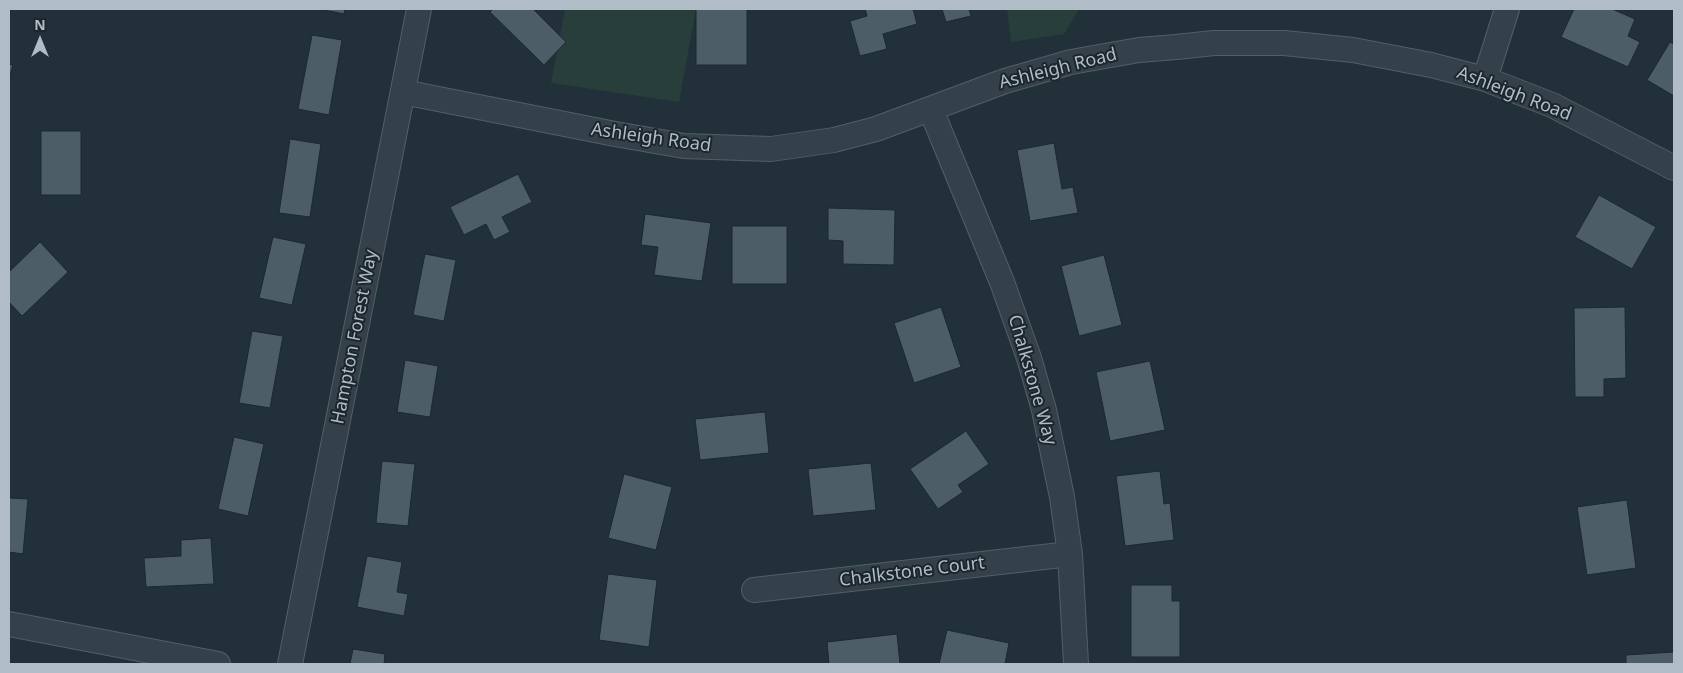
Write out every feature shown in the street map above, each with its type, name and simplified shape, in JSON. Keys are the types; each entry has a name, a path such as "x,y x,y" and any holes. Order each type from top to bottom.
{"street":[{"name":"Hampton Forest Way","path":"290,664 419,9"},
{"path":"1485,79 1507,9"},
{"name":"Ashleigh Road","path":"403,92 684,146 726,149 771,149 834,140 876,130 1005,81 1071,62 1139,50 1214,43 1284,43 1353,50 1431,65 1485,79 1552,105 1674,168"},
{"name":"Chalkstone Way","path":"930,110 1002,282 1029,358 1044,410 1062,497 1070,554 1076,664"},
{"name":"Chalkstone Court","path":"754,590 1070,554"},
{"path":"9,624 218,664"}],"green space":[{"path":"565,9 696,9 679,102 551,83"},
{"path":"1007,9 1079,9 1064,34 1011,42"}],"building":[{"path":"319,9 345,9 344,14"},
{"path":"493,9 533,9 566,42 544,65 490,12"},
{"path":"696,9 747,9 747,65 696,65"},
{"path":"865,9 913,9 917,24 883,34 887,49 860,56 850,21 867,16"},
{"path":"942,9 969,9 971,16 946,22"},
{"path":"1574,9 1612,9 1635,19 1628,36 1640,42 1628,67 1561,37"},
{"path":"312,35 342,40 329,115 298,109"},
{"path":"1670,42 1674,44 1674,96 1647,80"},
{"path":"9,64 13,65 9,78"},
{"path":"41,131 81,131 81,195 41,195"},
{"path":"290,139 321,144 310,217 279,213"},
{"path":"1054,143 1062,189 1073,187 1078,213 1030,221 1017,150"},
{"path":"518,174 532,202 502,217 510,232 494,240 486,224 464,235 450,207"},
{"path":"1599,195 1656,227 1632,269 1575,237"},
{"path":"828,208 895,210 894,265 843,264 843,241 828,240"},
{"path":"645,214 711,223 702,281 654,275 658,247 641,245"},
{"path":"732,226 787,226 787,284 732,284"},
{"path":"273,237 306,244 292,305 259,298"},
{"path":"40,242 68,272 22,316 9,302 9,272"},
{"path":"425,254 456,260 444,321 413,315"},
{"path":"1104,255 1122,325 1079,336 1061,266"},
{"path":"941,307 961,367 914,383 894,323"},
{"path":"1625,307 1626,378 1604,379 1604,397 1575,397 1574,308"},
{"path":"252,331 283,336 270,408 239,403"},
{"path":"405,360 438,366 430,417 397,412"},
{"path":"1150,361 1165,430 1110,441 1096,372"},
{"path":"765,412 769,453 700,460 695,419"},
{"path":"966,431 989,464 958,485 963,492 938,509 910,469"},
{"path":"234,437 264,444 248,516 218,509"},
{"path":"382,461 415,464 408,526 376,523"},
{"path":"871,463 876,510 813,516 808,469"},
{"path":"1160,471 1164,504 1170,503 1174,540 1125,546 1116,476"},
{"path":"624,474 672,487 656,550 608,538"},
{"path":"9,498 28,499 23,554 9,552"},
{"path":"1627,500 1636,568 1587,575 1577,507"},
{"path":"211,538 214,584 146,587 144,558 181,556 181,540"},
{"path":"367,556 402,562 397,592 408,594 404,616 357,607"},
{"path":"608,574 657,580 649,647 599,640"},
{"path":"1131,585 1172,585 1172,601 1180,601 1180,657 1131,657"},
{"path":"947,630 1009,643 1005,664 939,664"},
{"path":"897,634 900,664 829,664 827,642"},
{"path":"353,649 385,654 384,664 350,664"},
{"path":"1674,652 1674,664 1626,664 1626,655"}]}
